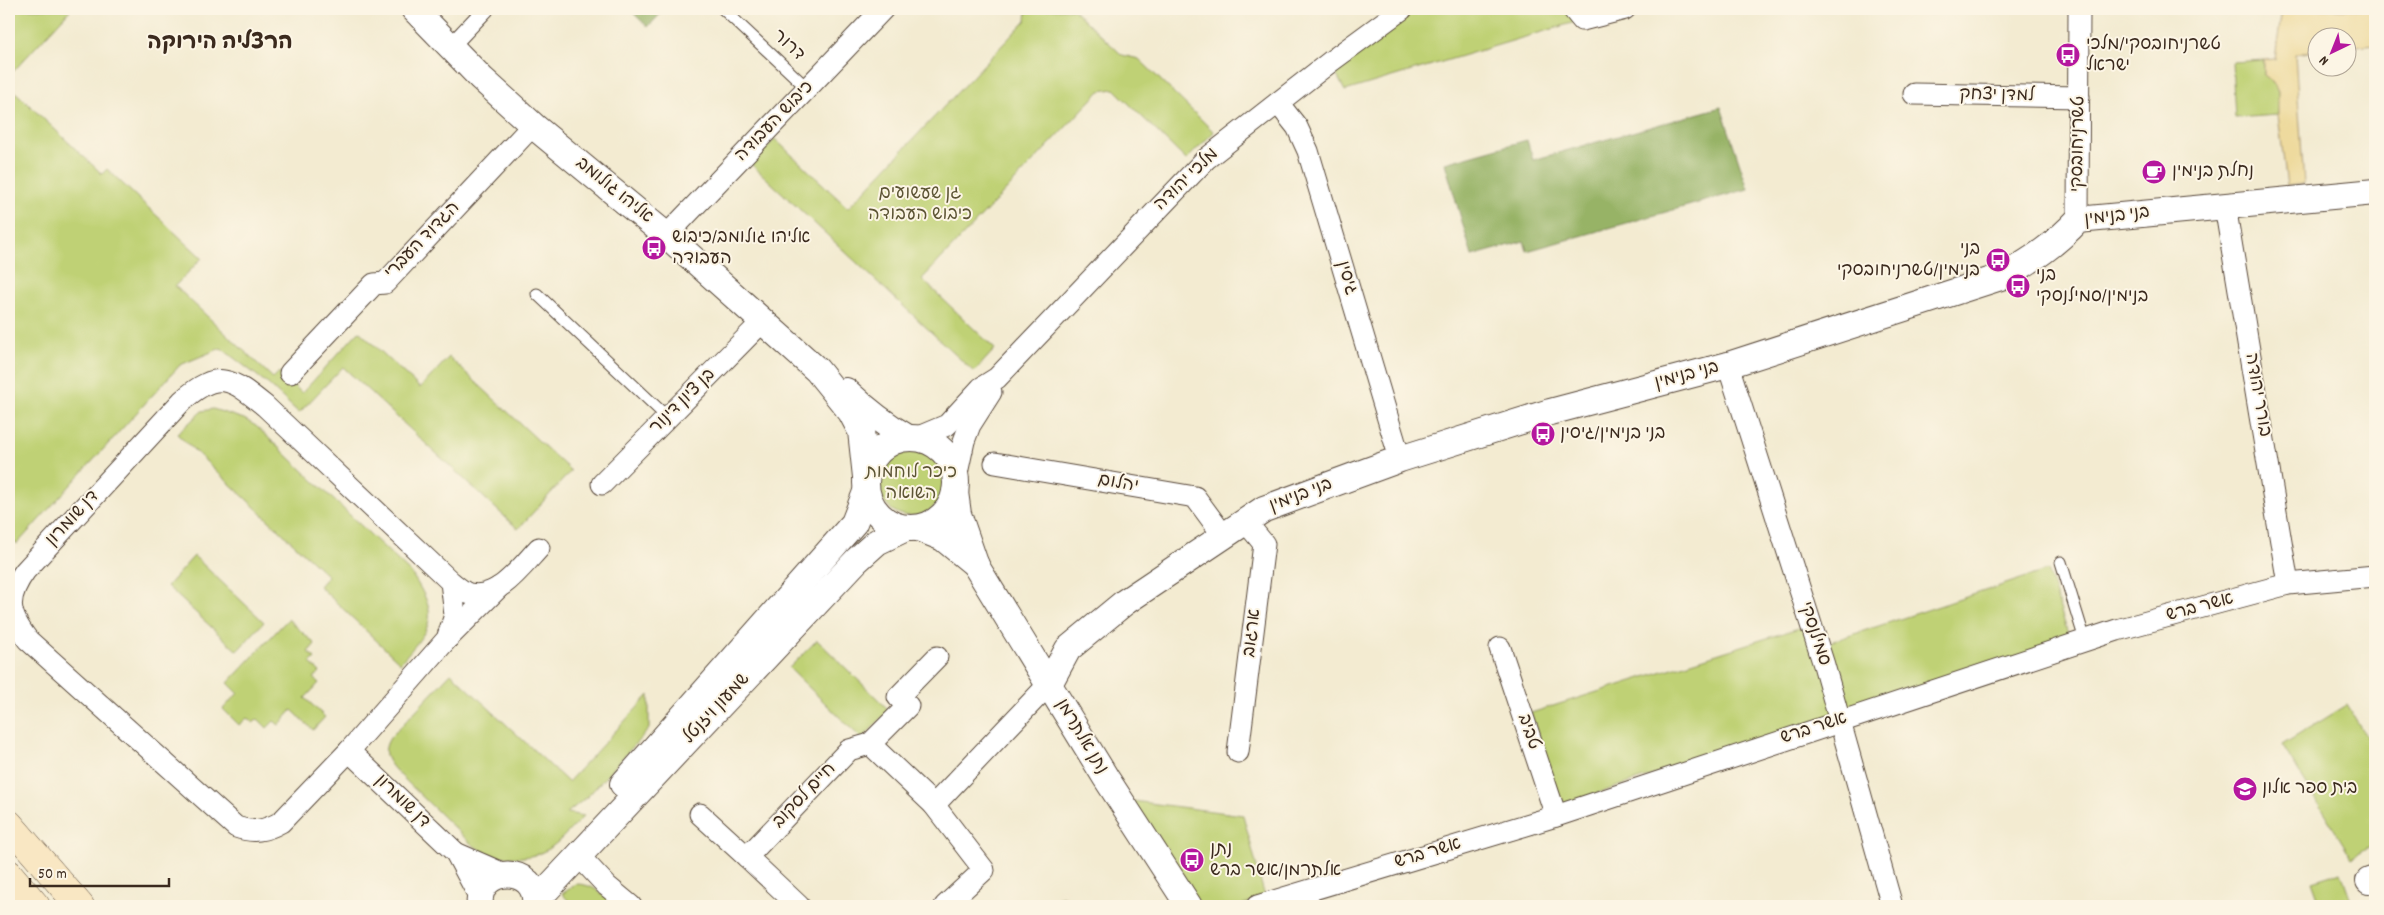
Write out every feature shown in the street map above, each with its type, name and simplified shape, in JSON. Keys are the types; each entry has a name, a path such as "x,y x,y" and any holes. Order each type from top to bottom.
{"main road":[{"path":"9,824 80,906"},
{"path":"9,874 36,906"}],"street":[{"name":"אליהו גולומב","path":"414,9 533,125 667,236 764,320 817,370 851,412 861,431 866,485"},
{"path":"451,46 486,9"},
{"name":"כיבוש העבודה","path":"667,236 882,9"},
{"name":"מלכי יהודה","path":"912,438 947,425 981,388 997,378 1206,159 1402,9"},
{"path":"1578,15 1625,9"},
{"name":"טשרניחובסקי","path":"2078,220 2079,9"},
{"name":"למדן יצחק","path":"1914,94 2079,97"},
{"name":"גיסין","path":"1278,103 1297,127 1308,151 1400,459"},
{"name":"הגדוד העברי","path":"290,373 374,284 385,282 533,125"},
{"name":"בני בנימין","path":"1049,684 1068,649 1125,602 1264,509 1400,459 1550,412 1728,365 2004,276 2034,260 2060,240 2078,220 2375,192"},
{"name":"בורר יהודה","path":"2225,206 2288,584"},
{"name":"בן ציון דינור","path":"602,484 764,320"},
{"name":"סמילנסקי","path":"1728,365 1840,720 1892,906"},
{"name":"אליהו גולומב","path":"817,370 835,380 865,409 892,429 912,438"},
{"name":"מלכי יהודה","path":"955,485 964,441 970,425 990,394 997,378"},
{"name":"דן שומרון","path":"447,639 455,614 450,582 265,406 239,384 222,380 212,381 197,388 182,401 25,571 15,585 11,612 16,624 28,640 236,826 246,830 261,830 268,829 281,822 349,751 447,639 539,548"},
{"path":"912,438 929,442 941,450 948,458 955,485 950,506 940,517 930,524 912,528 895,525 881,517 871,505 866,485 869,464 877,452 888,443 912,438"},
{"name":"יהלום","path":"995,463 1195,497 1223,535"},
{"name":"שמעון ויזנטל","path":"534,898 854,522 866,485"},
{"name":"נתן אלתרמן","path":"955,485 958,514 976,566 1106,778 1189,906"},
{"name":"ארגוב","path":"1238,752 1264,544 1245,521"},
{"name":"שמעון ויזנטל","path":"534,898 604,830 857,560 877,542 912,528"},
{"name":"נתן אלתרמן","path":"912,528 943,538 961,551 976,566"},
{"name":"אשר ברש","path":"1257,906 1556,816 2085,640 2288,584 2375,576"},
{"path":"450,582 469,594 484,594 500,586"},
{"name":"טביב","path":"1500,648 1556,816"},
{"name":"חיים לסקוב","path":"747,857 849,750 870,744 908,706 898,696 937,657"},
{"path":"934,806 1049,684"},
{"path":"870,744 934,806 984,870 945,906"},
{"name":"דן שומרון","path":"349,751 456,854 480,902"},
{"path":"700,814 799,906"},
{"path":"604,830 599,863 607,886"},
{"name":"דן שומרון","path":"456,854 504,874"},
{"path":"579,856 607,886 631,906"},
{"path":"480,902 488,882 504,874 519,876 534,898"}],"lane":[{"name":"דרור","path":"723,9 808,88"},
{"path":"537,294 668,418"},
{"path":"2061,562 2085,640"}],"green space":[{"path":"9,9 71,9 9,76"},
{"path":"629,9 665,9 648,27"},
{"name":"גן שעשועים כיבוש העבודה","path":"1027,9 1073,9 1122,55 1139,59 1214,132 1186,160 1114,89 1100,91 922,279 995,349 974,372 751,164 775,139 848,208 1026,20"},
{"path":"1402,9 1573,9 1582,20 1345,91 1330,62"},
{"path":"2264,60 2264,75 2274,83 2278,92 2278,115 2235,118 2232,62"},
{"path":"9,86 102,174 107,169 202,258 175,286 273,378 279,372 302,393 359,331 420,388 449,357 571,471 518,529 343,367 299,413 268,384 221,348 180,365 17,544 9,536"},
{"path":"1721,107 1748,189 1527,251 1524,241 1472,256 1445,163 1527,140 1533,160"},
{"path":"213,409 244,419 256,426 411,573 426,601 429,621 419,640 400,663 319,586 328,576 177,434 202,411"},
{"name":"כיכר לוחמות השואה","path":"905,450 917,450 929,455 939,465 944,477 942,496 929,511 917,516 905,516 893,511 883,501 878,489 878,477 883,465 893,455"},
{"path":"194,556 264,622 237,651 167,586"},
{"path":"2048,570 2070,640 1561,805 1531,713 1805,626 1812,648"},
{"path":"288,619 315,644 308,652 315,658 310,663 320,672 313,678 319,683 305,698 325,717 313,730 292,710 279,725 274,721 267,728 258,719 253,723 247,718 239,725 223,709 238,693 228,683"},
{"path":"817,640 889,710 862,739 789,668"},
{"path":"451,673 568,782 649,695 649,729 588,796 567,813 584,816 558,842 532,856 506,857 490,854 476,848 468,841 397,772 386,756 387,743 390,738"},
{"path":"2347,705 2375,751 2375,844 2352,858 2282,745"},
{"path":"1125,800 1243,815 1265,897 1241,906 1195,906"},
{"path":"2341,872 2353,906 2321,906 2312,881"},
{"path":"576,884 593,888 615,906 574,906 562,894"},
{"path":"1061,896 1082,901 1086,906 1048,906"}],"sand":[{"path":"2282,9 2375,9 2375,44 2356,46 2356,28 2306,28 2306,52 2295,54 2304,184 2287,186 2278,115 2278,92 2273,82 2264,75 2264,60 2275,59"}],"place":[{"name":"טשרניחובסקי/מלכי ישראל","path":"2068,55"},
{"name":"נחלת בנימין","path":"2154,172"},
{"name":"אליהו גולומב/כיבוש העבודה","path":"654,248"},
{"name":"בני בנימין/טשרניחובסקי","path":"1998,260"},
{"name":"בני בנימין/סמילנסקי","path":"2018,286"},
{"name":"בני בנימין/גיסין","path":"1543,434"},
{"name":"בית ספר אלון","path":"2245,789"},
{"name":"נתן אלתרמן/אשר ברש","path":"1192,860"}],"district":[{"name":"הרצליה הירוקה","path":"220,43"}]}
